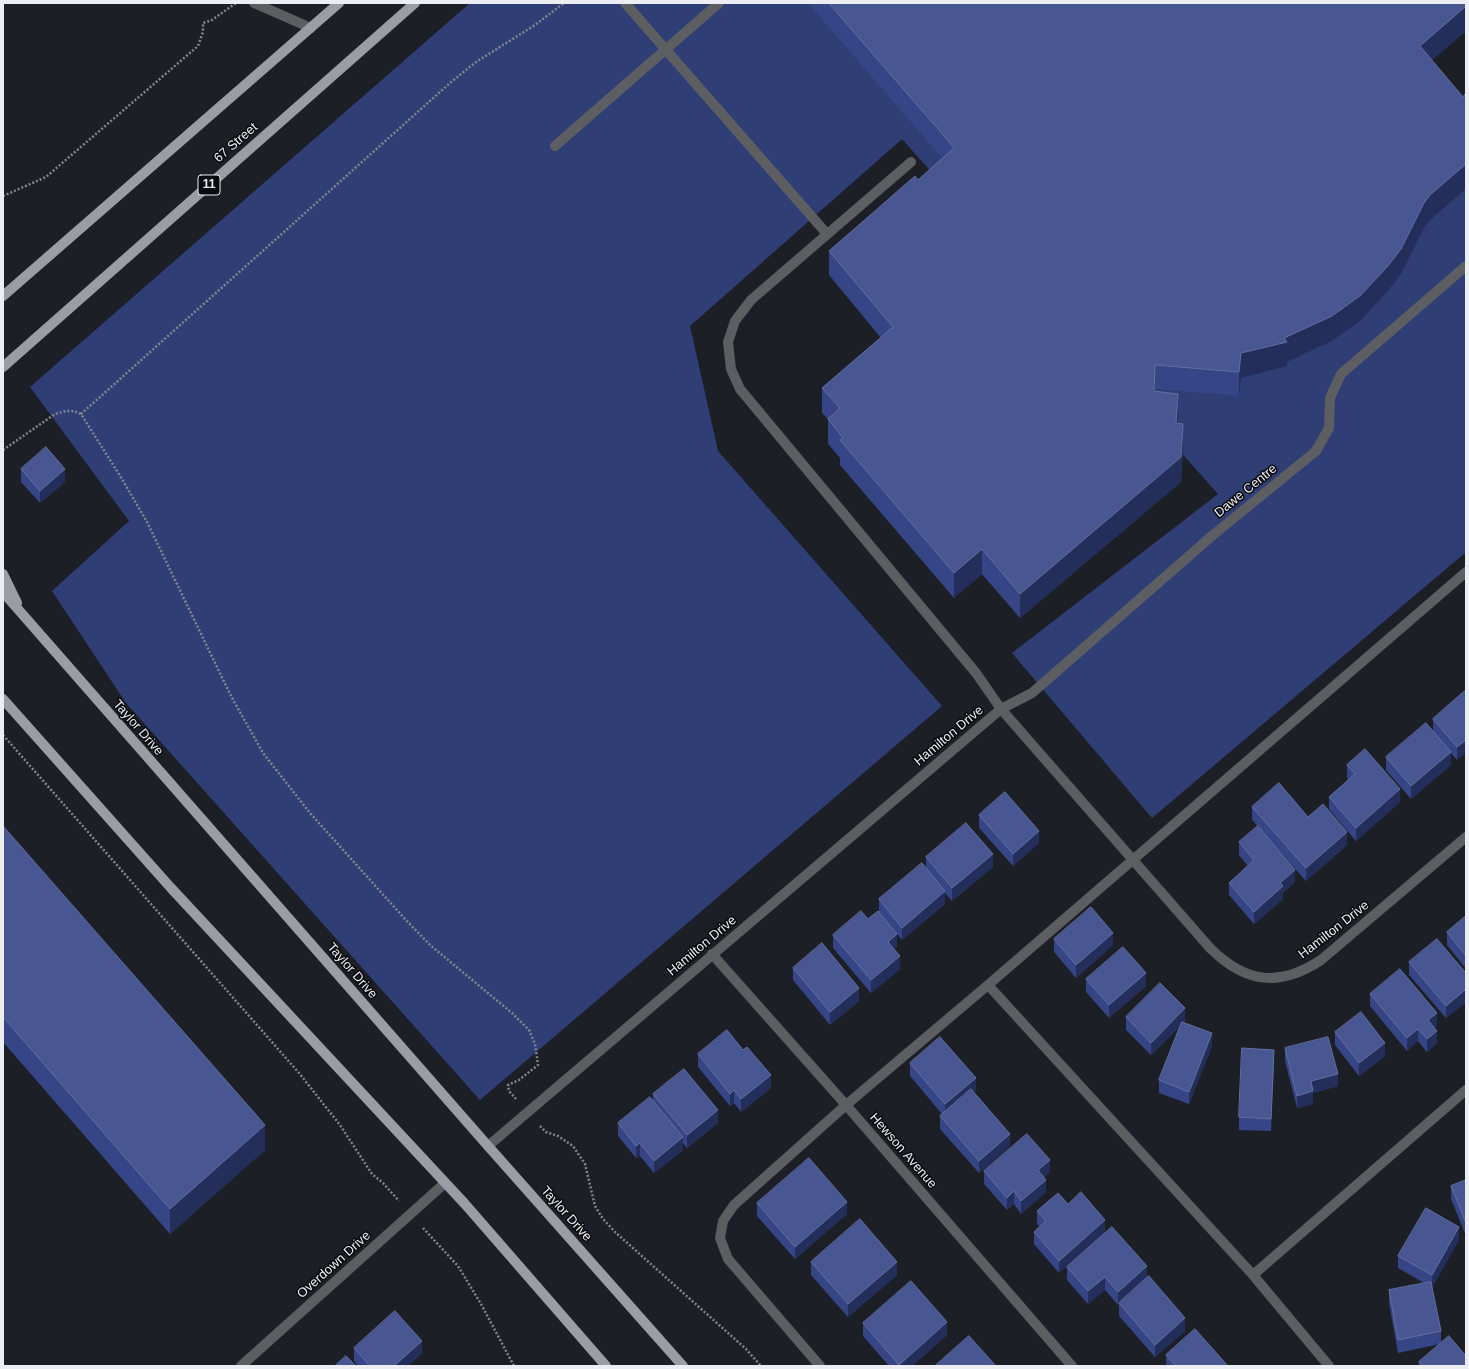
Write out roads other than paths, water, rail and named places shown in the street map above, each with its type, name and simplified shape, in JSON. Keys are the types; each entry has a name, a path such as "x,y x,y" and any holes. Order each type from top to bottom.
{"main road":[{"path":"3,296 339,3"},
{"name":"67 Street","path":"3,367 415,3"},
{"path":"3,287 33,270"},
{"path":"3,574 24,618"},
{"name":"Taylor Drive","path":"3,592 24,618 683,1366"},
{"path":"3,699 172,888 465,1204 606,1366"}],"street":[{"path":"254,3 310,28"},
{"path":"625,3 827,234"},
{"path":"554,146 719,3"},
{"path":"910,162 751,300 735,321 728,342 730,369 740,389 976,673 1001,709"},
{"name":"Dawe Centre","path":"1001,709 1032,692 1213,534 1316,451 1329,428 1330,398 1341,374 1466,266"},
{"path":"820,1366 728,1259 720,1238 723,1221 734,1206 846,1105 988,985 1466,572"},
{"name":"Hamilton Drive","path":"488,1146 1001,709 1219,957 1247,974 1263,978 1278,979 1308,969 1321,960 1466,837"},
{"name":"Hewson Avenue","path":"712,954 846,1105 1072,1366"},
{"path":"988,985 1253,1275 1329,1366"},
{"path":"1253,1275 1466,1090"},
{"name":"Overdown Drive","path":"241,1366 445,1182"}]}
